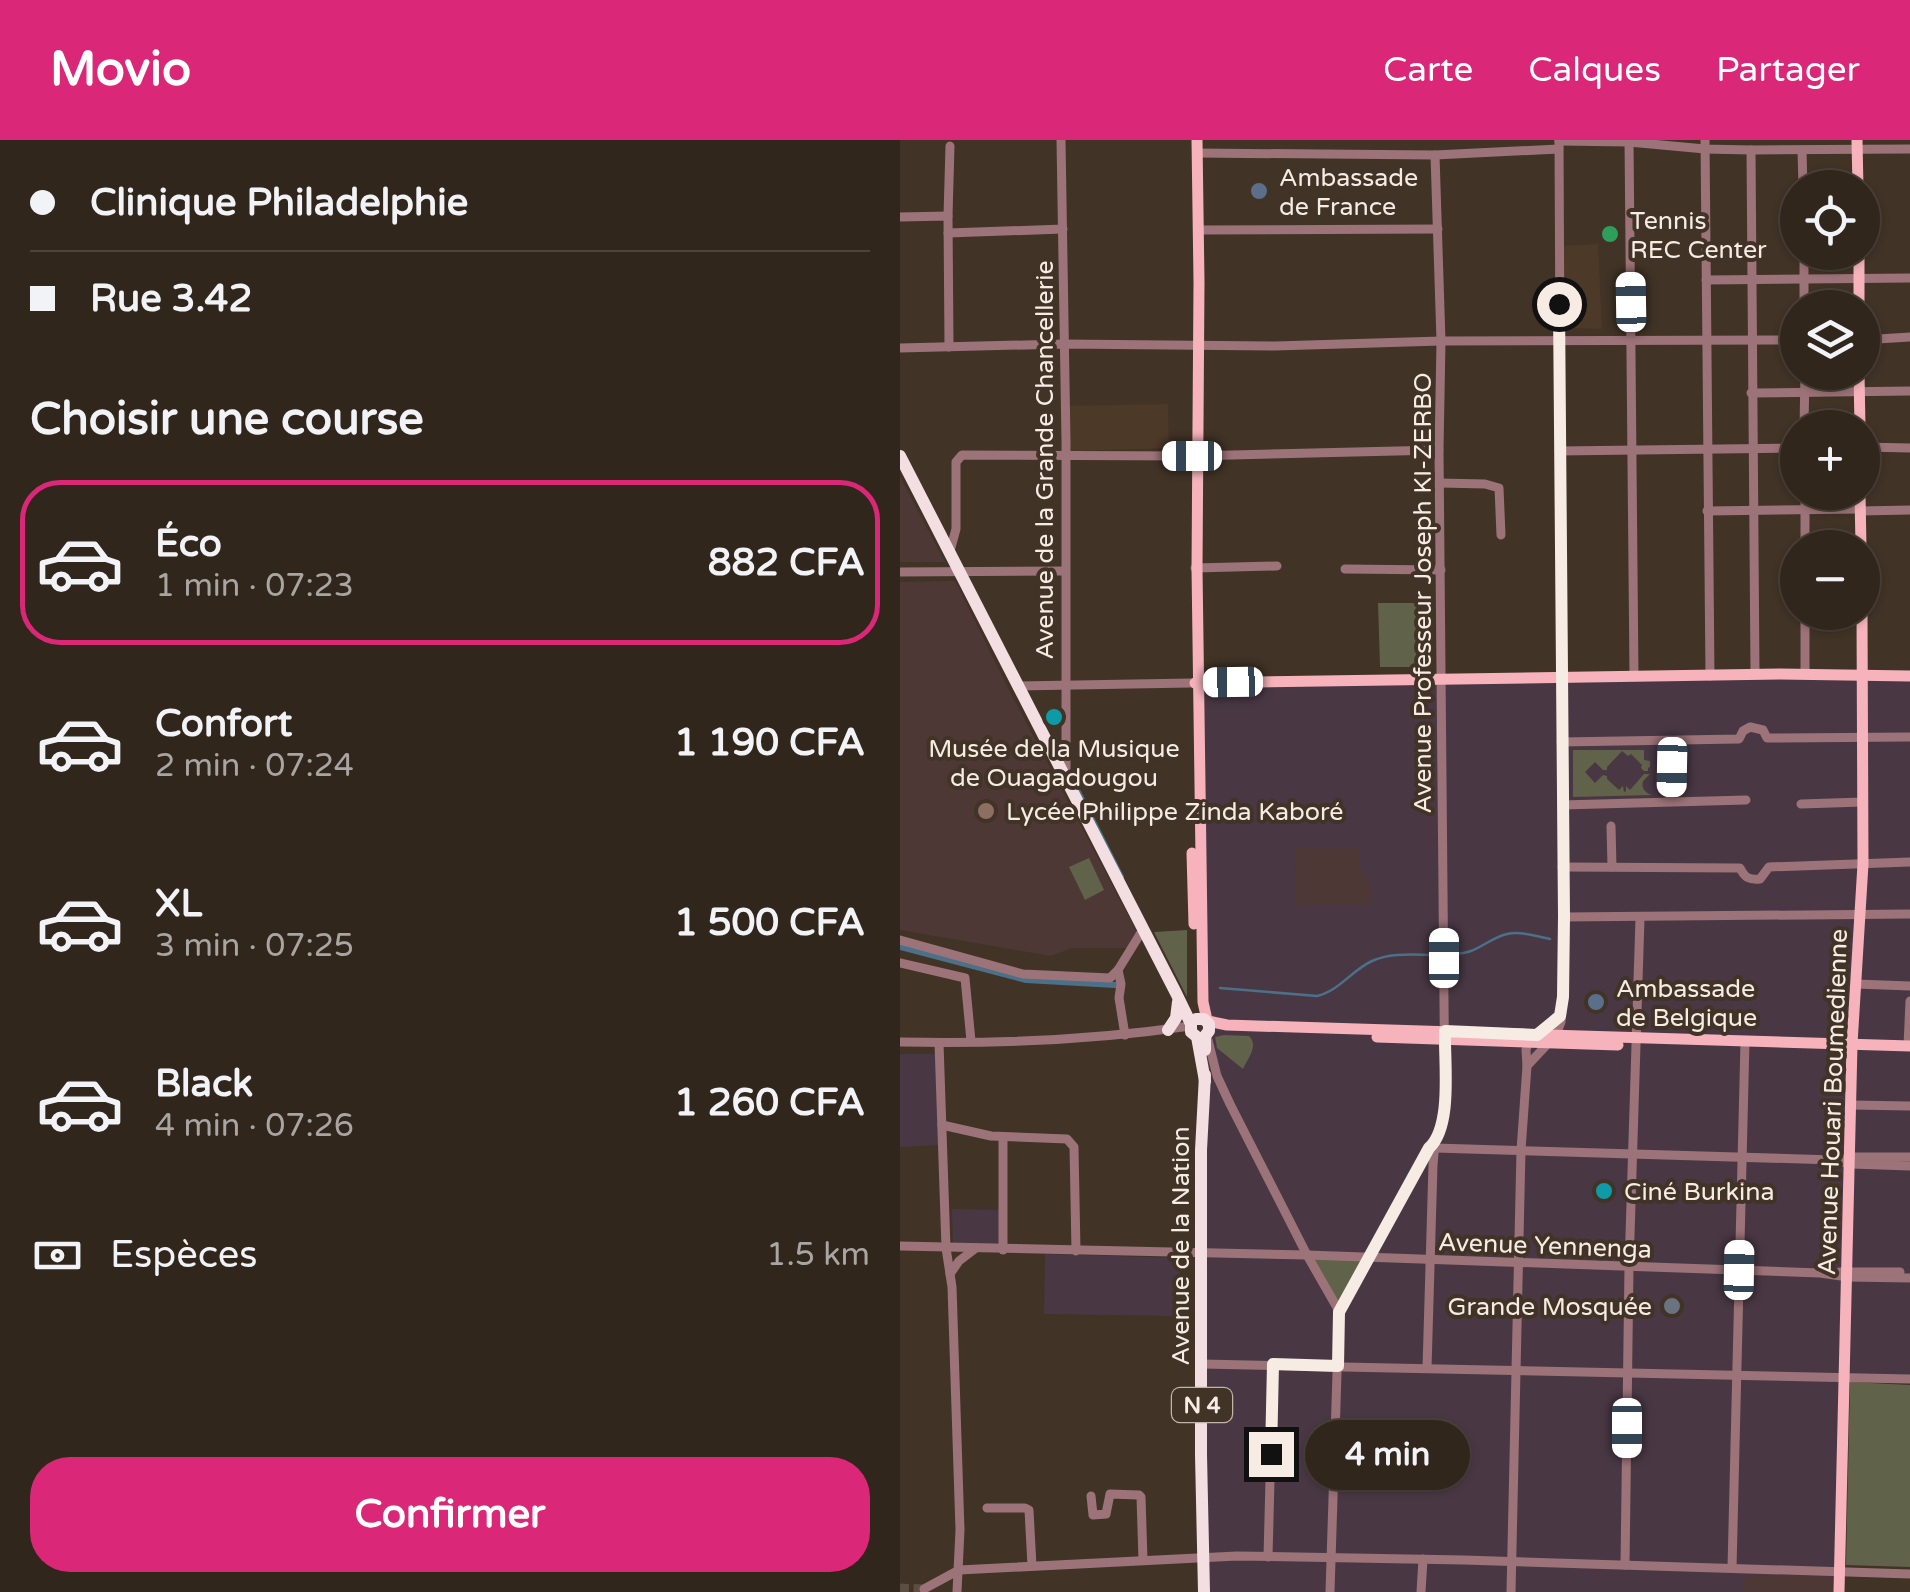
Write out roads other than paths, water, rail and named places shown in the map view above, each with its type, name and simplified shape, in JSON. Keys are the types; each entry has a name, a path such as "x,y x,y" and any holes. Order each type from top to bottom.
{"highway":[{"path":"900,456 1142,930 1177,996 1200,1028"},
{"path":"1168,1030 1176,1018 1177,996"},
{"name":"Avenue de la Nation","path":"1200,1028 1205,1081 1201,1150 1204,1592"}],"main road":[{"path":"1194,144 1198,230 1194,456 1196,846 1203,1002 1200,1028 1226,1032 1532,1039 1548,1044 1906,1048"},
{"path":"1194,144 1195,344"},
{"path":"1859,270 1859,290"},
{"path":"1860,392 1860,410"},
{"path":"1860,510 1861,530"},
{"name":"Avenue Houari Boumedienne","path":"1839,1592 1852,1047 1863,864 1863,737 1858,673 1861,630"},
{"path":"1195,683 1910,673"}],"street":[{"name":"Avenue de la Grande Chancellerie","path":"1061,140 1066,781"},
{"path":"1629,141 1634,676"},
{"path":"1194,144 1436,156 1559,143 1629,141 1750,150 1772,145 1802,150 1858,145 1910,149"},
{"path":"1527,1066 1548,1044 1561,1022 1563,997 1559,143"},
{"path":"1705,144 1710,676"},
{"path":"950,146 950,347"},
{"path":"1750,150 1755,674"},
{"path":"1802,150 1803,170"},
{"name":"Avenue Professeur Joseph KI-ZERBO","path":"1435,1145 1444,1112 1445,1036 1441,342 1436,156"},
{"path":"900,217 948,216"},
{"path":"948,234 1063,228"},
{"path":"1198,230 1438,228"},
{"path":"1804,270 1804,290"},
{"path":"1706,280 1910,278"},
{"path":"1880,339 1910,337"},
{"path":"900,348 1780,340"},
{"path":"1752,393 1910,391"},
{"path":"1804,392 1804,410"},
{"path":"1880,447 1910,448"},
{"path":"1559,451 1780,448"},
{"path":"950,551 956,529 956,462 962,455 1194,456 1439,450"},
{"path":"1440,484 1497,486 1501,535"},
{"path":"1707,512 1780,510"},
{"path":"1805,510 1805,530"},
{"path":"1880,510 1910,510"},
{"path":"1195,568 1278,566"},
{"path":"1345,569 1441,570"},
{"path":"900,572 1065,571"},
{"path":"1805,630 1805,674"},
{"path":"1017,686 1195,683"},
{"path":"1562,742 1739,740 1750,727 1763,730 1767,738 1910,736"},
{"path":"1670,802 1673,741"},
{"path":"1562,806 1746,800"},
{"path":"1801,804 1863,802"},
{"path":"1612,826 1612,868"},
{"path":"1562,867 1740,868 1752,880 1760,879 1769,867 1910,862"},
{"path":"1564,917 1910,914"},
{"path":"1625,1565 1640,918"},
{"path":"900,940 1023,974 1110,978 1142,930"},
{"path":"900,963 965,978 971,1041"},
{"path":"1118,970 1125,1034"},
{"path":"1856,984 1910,986"},
{"path":"1906,1048 1910,1001"},
{"path":"1511,1592 1521,1150 1527,1066 1532,1039 1560,1016"},
{"path":"1147,1033 1200,1028"},
{"path":"900,1042 1200,1028"},
{"path":"1200,1028 1217,1076 1339,1312"},
{"path":"939,1043 960,1530 957,1592"},
{"path":"1732,1568 1744,1045"},
{"path":"1851,1105 1910,1106"},
{"path":"942,1126 1003,1137 1068,1138 1074,1147 1076,1251"},
{"path":"1003,1137 1003,1250"},
{"path":"1428,1368 1435,1145"},
{"path":"1330,1592 1339,1312 1429,1148 1435,1145 1834,1160 1910,1157"},
{"path":"1851,1160 1910,1166"},
{"name":"Avenue Yennenga","path":"900,1246 1910,1275"},
{"path":"950,1274 976,1248"},
{"path":"1202,1364 1910,1379"},
{"path":"1268,1556 1273,1364"},
{"path":"1091,1496 1092,1514 1106,1514 1110,1494 1139,1494 1143,1560"},
{"path":"986,1508 1029,1510 1032,1566"},
{"path":"927,1591 960,1570 1204,1557 1423,1559 1910,1574"},
{"path":"1422,1592 1423,1559"}],"waterway":[{"path":"1077,786 1123,877"},
{"path":"1451,953 1473,950 1512,933 1550,939"},
{"path":"900,947 1026,980 1115,985"},
{"path":"1220,988 1317,996 1379,958 1437,955"}],"tunnel":[{"path":"900,1588 924,1589"}],"place":[{"name":"Ambassade de France","path":"1259,191"},
{"name":"Tennis REC Center","path":"1610,234"},
{"name":"Musée de la Musique de Ouagadougou","path":"1054,717"},
{"name":"Lycée Philippe Zinda Kaboré","path":"986,811"},
{"name":"Ambassade de Belgique","path":"1596,1002"},
{"name":"Ciné Burkina","path":"1604,1191"},
{"name":"Grande Mosquée","path":"1672,1306"}]}
